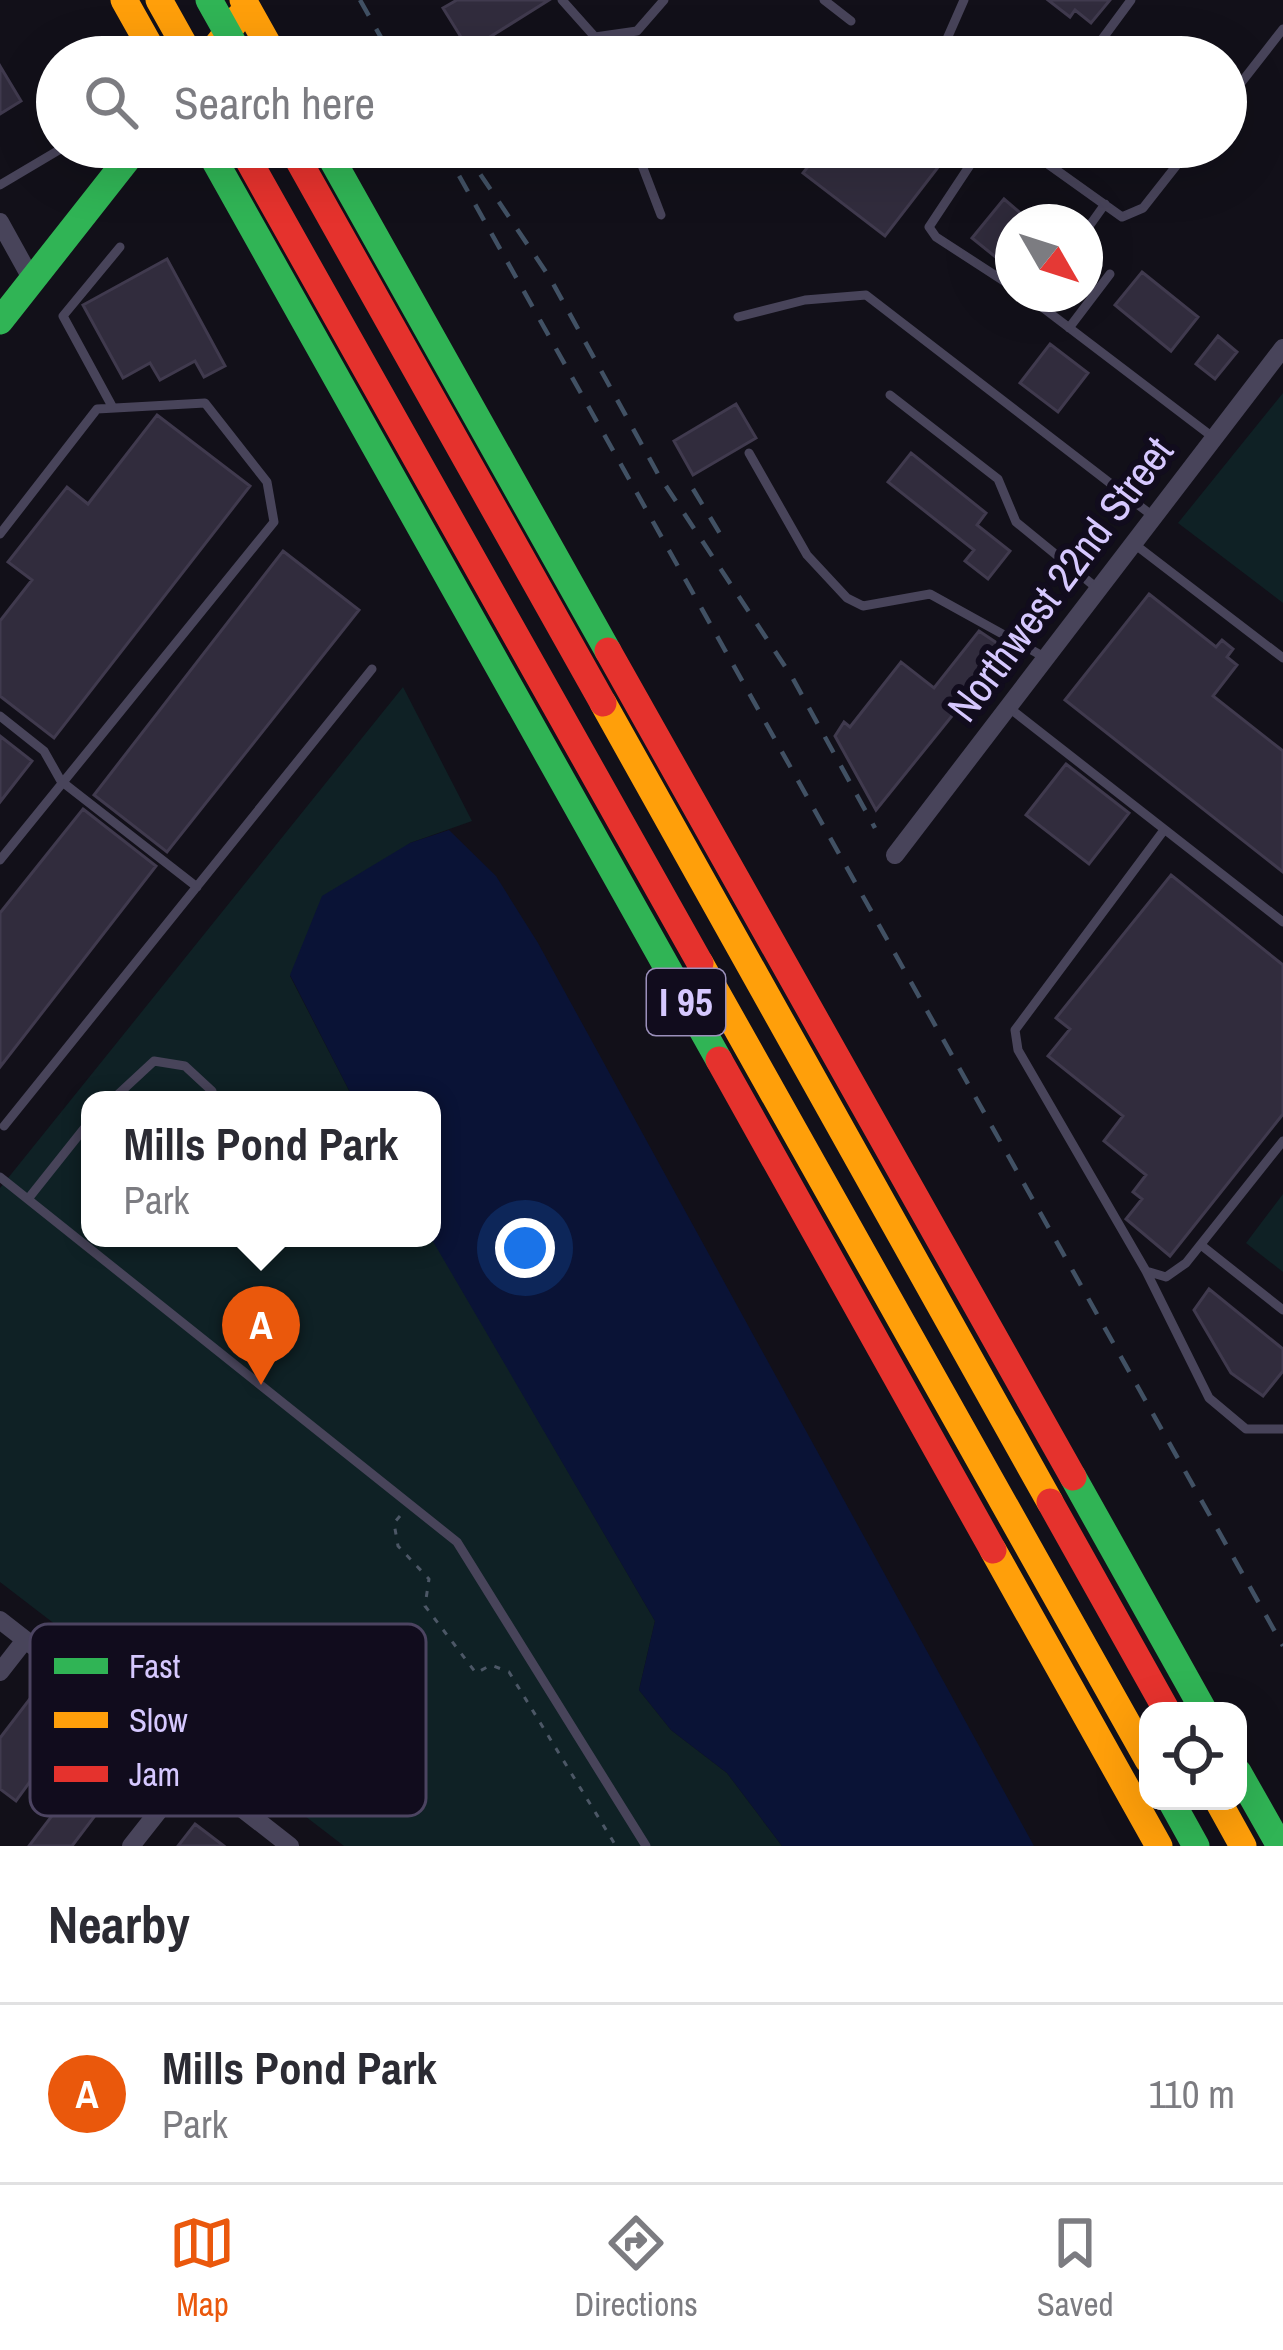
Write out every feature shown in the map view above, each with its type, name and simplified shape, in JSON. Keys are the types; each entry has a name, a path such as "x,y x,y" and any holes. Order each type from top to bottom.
{"main road":[{"path":"159,0 179,36"},
{"path":"209,0 229,36"},
{"path":"243,0 263,36"},
{"path":"224,36 252,0"},
{"path":"0,321 120,168"},
{"name":"I 95","path":"218,168 1160,1846"},
{"path":"253,168 1139,1744"},
{"path":"303,168 1162,1702"},
{"name":"I 95","path":"337,168 1199,1702"},
{"path":"1247,1788 1280,1846"},
{"path":"1176,1810 1196,1846"},
{"path":"1223,1810 1243,1846"}],"street":[{"path":"0,222 32,280"},
{"name":"Northwest 22nd Street","path":"895,855 1283,348"},
{"path":"0,1620 30,1644"},
{"path":"0,1672 25,1640"},
{"path":"131,1846 155,1816"},
{"path":"251,1816 290,1846"}],"lane":[{"path":"562,0 595,36"},
{"path":"603,36 637,31 664,0"},
{"path":"824,0 851,21"},
{"path":"948,36 964,0"},
{"path":"1105,36 1132,0"},
{"path":"1247,75 1283,28"},
{"path":"0,185 36,164"},
{"path":"643,168 661,215"},
{"path":"968,168 929,227 936,237 995,275"},
{"path":"1054,168 1123,217 1143,208 1174,168"},
{"path":"1103,208 1106,204"},
{"path":"113,408 63,316 120,247"},
{"path":"1069,328 1110,274"},
{"path":"738,317 805,300 866,295 1154,517"},
{"path":"1052,312 1214,438"},
{"path":"890,394 998,479 1016,522 1098,589"},
{"path":"0,534 97,409 205,403 267,482 274,522 0,860"},
{"path":"749,453 807,554 847,598 863,606 931,594 1046,658"},
{"path":"0,508 12,518"},
{"path":"1133,543 1283,658"},
{"path":"4,1126 372,669"},
{"path":"1008,707 1283,922"},
{"path":"0,716 44,751 61,782 197,886"},
{"path":"1164,830 1015,1030 1018,1050 1147,1271 1209,1398 1246,1429 1283,1429"},
{"path":"122,1091 154,1061 185,1066 212,1091"},
{"path":"28,1199 81,1132"},
{"path":"1147,1271 1166,1277 1201,1245 1283,1141"},
{"path":"0,1177 81,1241"},
{"path":"1201,1245 1283,1310"},
{"path":"89,1247 458,1542 646,1846"}],"path":[{"path":"412,1501 394,1523 398,1546 429,1580 425,1606 476,1673 491,1665 509,1672 616,1846"}],"shaded area":[{"path":"1283,393 1283,603 1178,523"},
{"path":"403,687 472,821 410,843 290,976 349,1091 81,1091 81,1247 437,1247 655,1621 639,1690 671,1730 727,1773 782,1846 344,1846 305,1816 426,1816 426,1624 55,1624 0,1582 0,1188"},
{"path":"1283,1194 1283,1272 1246,1243"}],"water":[{"path":"449,830 496,876 538,943 1034,1846 782,1846 727,1773 671,1730 639,1690 655,1621 436,1247 441,1247 441,1091 349,1091 290,975 322,896 410,843"}],"building":[{"path":"457,0 549,0 491,36 460,36 443,8"},
{"path":"1048,0 1110,0 1091,23 1075,10 1070,17"},
{"path":"0,66 21,101 0,114"},
{"path":"807,168 937,168 885,236 803,173"},
{"path":"995,210 995,257 972,238"},
{"path":"167,259 225,366 204,377 195,361 160,380 150,363 123,378 83,305"},
{"path":"1142,272 1198,317 1171,351 1115,305"},
{"path":"1218,336 1237,352 1215,379 1196,364"},
{"path":"1050,344 1088,373 1058,412 1020,383"},
{"path":"736,404 756,438 693,475 674,441"},
{"path":"157,415 250,486 54,738 0,696 0,621 32,580 8,562 67,487 88,504"},
{"path":"911,453 986,513 977,525 1010,551 988,579 965,561 974,550 888,482"},
{"path":"283,551 359,610 167,852 94,795"},
{"path":"1149,594 1216,647 1222,640 1233,649 1227,657 1237,665 1213,696 1283,751 1283,872 1065,700"},
{"path":"979,631 1006,649 876,810 835,736 844,722 850,727 901,662 934,688"},
{"path":"0,736 32,761 0,802"},
{"path":"1066,764 1129,813 1089,864 1026,815"},
{"path":"83,809 156,866 0,1067 0,913"},
{"path":"1171,875 1283,965 1283,1114 1170,1256 1126,1219 1142,1199 1133,1192 1146,1175 1104,1141 1123,1116 1048,1056 1070,1029 1056,1018"},
{"path":"1209,1289 1283,1349 1283,1371 1263,1396 1231,1373 1194,1310"},
{"path":"30,1699 30,1782 16,1801 0,1789 0,1738"},
{"path":"52,1816 95,1816 72,1846 29,1846"},
{"path":"195,1824 224,1846 178,1846"}],"railway":[{"path":"360,0 380,36"},
{"path":"455,168 1283,1646"},
{"path":"476,168 550,278 658,474 792,677 875,828"},
{"path":"693,489 722,537"}],"traffic: fast":[{"path":"209,0 229,36"},
{"path":"0,321 120,168"},
{"path":"219,168 719,1060"},
{"path":"337,168 608,651"},
{"path":"1073,1477 1199,1702"},
{"path":"1247,1788 1280,1846"},
{"path":"1176,1810 1196,1846"}],"traffic: slow":[{"path":"124,0 144,36"},
{"path":"159,0 179,36"},
{"path":"243,0 263,36"},
{"path":"224,36 239,17"},
{"path":"603,703 1050,1502"},
{"path":"700,963 1139,1744"},
{"path":"993,1550 1159,1846"},
{"path":"1223,1810 1243,1846"}],"traffic: jam":[{"path":"253,168 700,963"},
{"path":"303,168 603,703"},
{"path":"608,651 1073,1477"},
{"path":"719,1060 993,1550"},
{"path":"1050,1502 1162,1702"}],"place":[{"name":"Mills Pond Park","path":"261,1385"}]}
